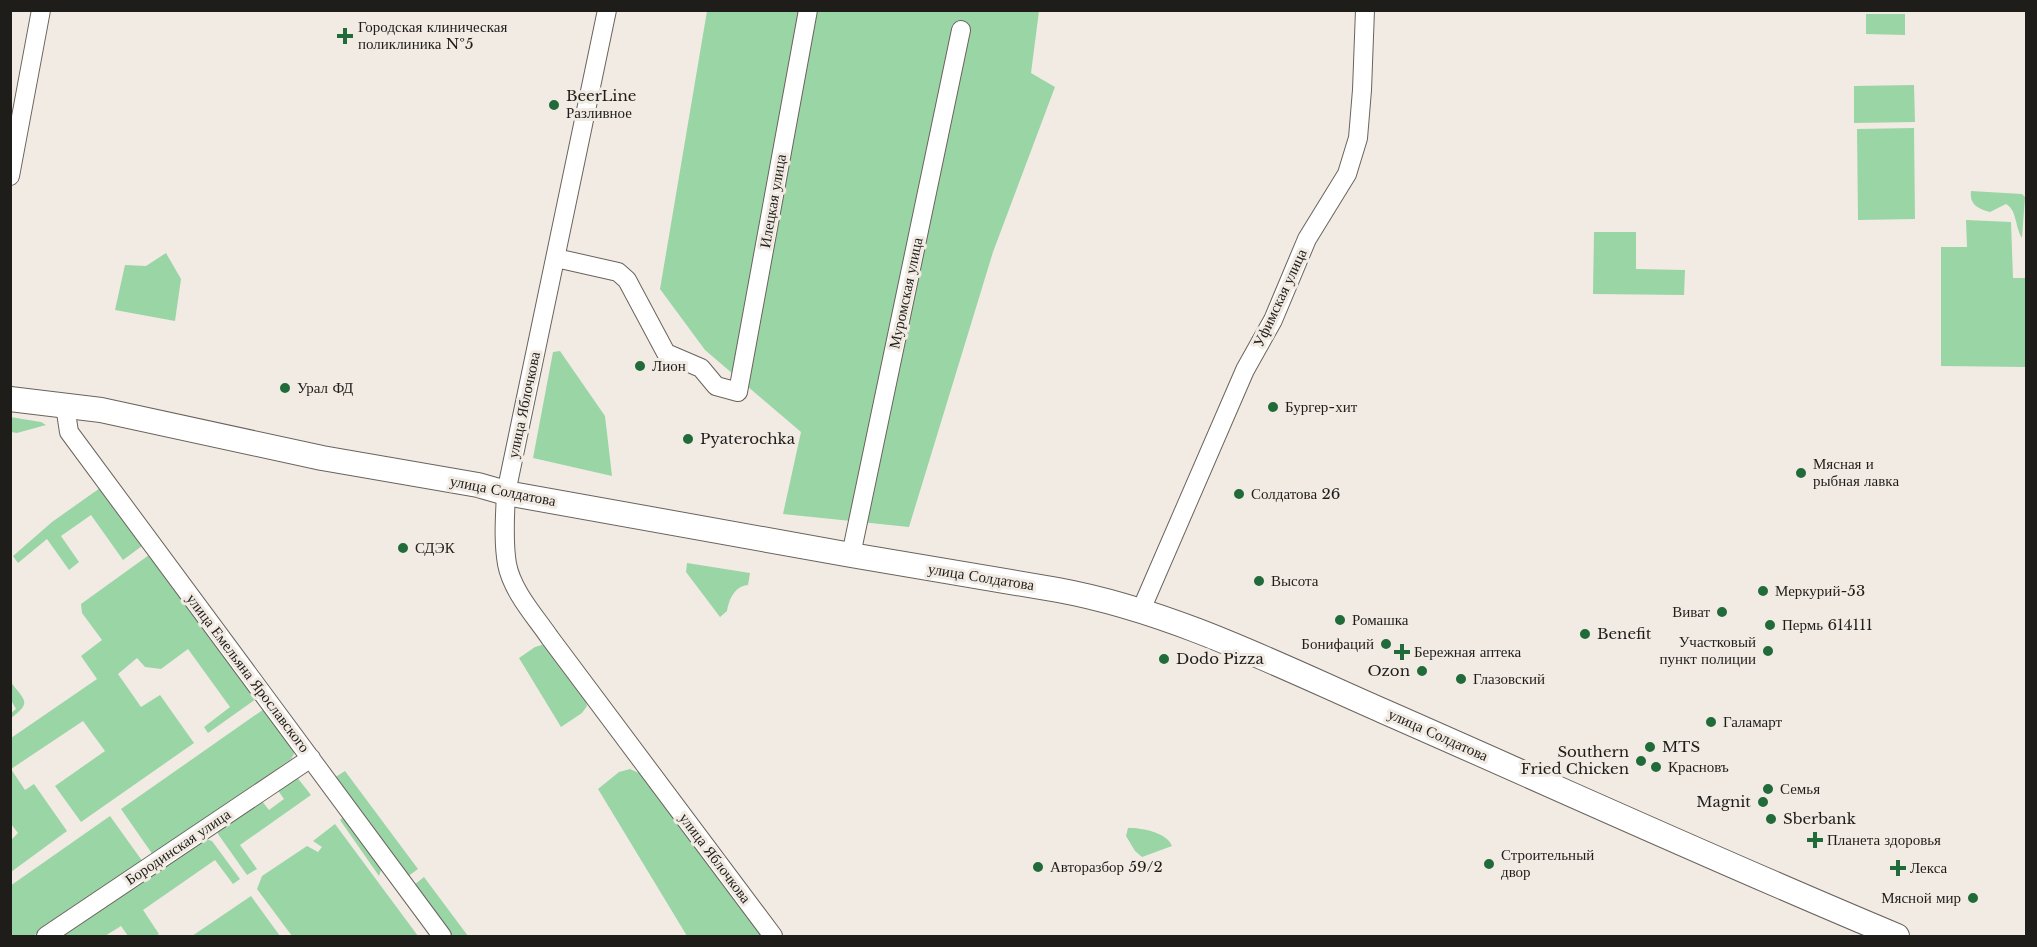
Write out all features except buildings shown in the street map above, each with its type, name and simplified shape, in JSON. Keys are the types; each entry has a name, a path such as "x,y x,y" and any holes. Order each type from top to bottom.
{"main road":[{"name":"улица Солдатова","path":"10,399 101,410 322,458 478,485 506,493 1083,595 1141,610 1258,656 1897,936"}],"street":[{"path":"10,176 41,10"},
{"name":"улица Яблочкова","path":"607,10 506,493 507,566 518,591 565,659 772,936"},
{"name":"Илецкая улица","path":"556,258 618,272 627,279 666,353 701,368 716,386 738,392 808,10"},
{"name":"Уфимская улица","path":"1141,610 1245,370 1273,320 1307,239 1347,174 1358,138 1365,10"},
{"name":"Муромская улица","path":"851,555 961,30"},
{"name":"улица Емельяна Ярославского","path":"65,406 69,432 442,936"},
{"name":"Бородинская улица","path":"46,936 311,758"}],"green space":[{"path":"707,11 1039,11 1031,73 1055,87 993,252 909,527 783,514 801,432 705,350 660,289"},
{"path":"1866,14 1905,14 1905,35 1866,34"},
{"path":"1914,85 1915,122 1854,123 1854,86"},
{"path":"1914,128 1915,219 1858,220 1857,129"},
{"path":"1971,191 2022,194 2025,197 2022,238 2010,207 2006,204 1990,212 1982,209 1973,203"},
{"path":"1966,220 2011,222 2013,278 2026,278 2026,367 1941,366 1941,247 1967,247"},
{"path":"1594,232 1636,232 1636,269 1685,270 1684,295 1593,294"},
{"path":"166,253 181,279 175,321 115,310 125,265 146,266"},
{"path":"560,351 605,416 612,476 533,458 553,352"},
{"path":"10,417 41,422 46,425 17,433 11,432"},
{"path":"100,488 142,546 123,560 91,515 61,536 79,562 69,570 47,539 18,563 13,556 52,522"},
{"path":"149,555 256,699 208,733 204,727 230,707 188,649 161,669 145,667 137,658 118,674 141,707 160,695 194,743 81,822 55,786 105,751 83,721 11,769 11,738 97,679 81,656 102,640 82,613 81,604"},
{"path":"687,563 750,573 748,585 736,591 729,602 727,611 720,617 686,572"},
{"path":"545,644 584,695 587,706 582,713 561,727 519,658 535,647"},
{"path":"10,681 24,701 22,708 11,718 11,713 16,709 11,700"},
{"path":"264,709 293,748 294,754 291,759 153,855 121,809"},
{"path":"11,769 25,790 34,784 67,831 11,872 11,840 18,833 11,824"},
{"path":"630,769 641,774 762,936 687,936 598,789 619,772"},
{"path":"345,771 418,869 407,877 334,778"},
{"path":"296,776 311,795 240,845 257,869 247,875 218,834 218,830 261,800 269,810 284,799 277,789"},
{"path":"110,816 143,862 33,936 11,936 10,886"},
{"path":"345,816 382,867 379,876 340,820"},
{"path":"335,824 418,936 292,936 257,889 262,876 307,846 318,852 322,847 313,841"},
{"path":"1128,828 1160,834 1172,846 1142,857 1135,851 1126,836"},
{"path":"206,839 212,841 240,879 233,884 215,860 143,910 159,934 156,936 128,936 121,926 105,936 56,936"},
{"path":"424,877 468,936 452,936 414,885"},
{"path":"251,896 280,936 192,936"}],"place":[{"name":"Городская клиническая поликлиника №5","path":"345,36"},
{"name":"BeerLine Разливное","path":"554,105"},
{"name":"Лион","path":"640,366"},
{"name":"Урал ФД","path":"285,388"},
{"name":"Бургер-хит","path":"1273,407"},
{"name":"Pyaterochka","path":"688,439"},
{"name":"Мясная и рыбная лавка","path":"1801,473"},
{"name":"Солдатова 26","path":"1239,494"},
{"name":"СДЭК","path":"403,548"},
{"name":"Высота","path":"1259,581"},
{"name":"Меркурий-53","path":"1763,591"},
{"name":"Виват","path":"1722,612"},
{"name":"Ромашка","path":"1340,620"},
{"name":"Пермь 614111","path":"1770,625"},
{"name":"Benefit","path":"1585,634"},
{"name":"Бонифаций","path":"1386,644"},
{"name":"Участковый пункт полиции","path":"1768,651"},
{"name":"Бережная аптека","path":"1402,652"},
{"name":"Dodo Pizza","path":"1164,659"},
{"name":"Ozon","path":"1422,671"},
{"name":"Глазовский","path":"1461,679"},
{"name":"Галамарт","path":"1711,722"},
{"name":"MTS","path":"1650,747"},
{"name":"Southern Fried Chicken","path":"1641,761"},
{"name":"Красновъ","path":"1656,767"},
{"name":"Семья","path":"1768,789"},
{"name":"Magnit","path":"1763,802"},
{"name":"Sberbank","path":"1771,819"},
{"name":"Планета здоровья","path":"1815,840"},
{"name":"Строительный двор","path":"1489,864"},
{"name":"Авторазбор 59/2","path":"1038,867"},
{"name":"Лекса","path":"1898,868"},
{"name":"Мясной мир","path":"1973,898"}]}
